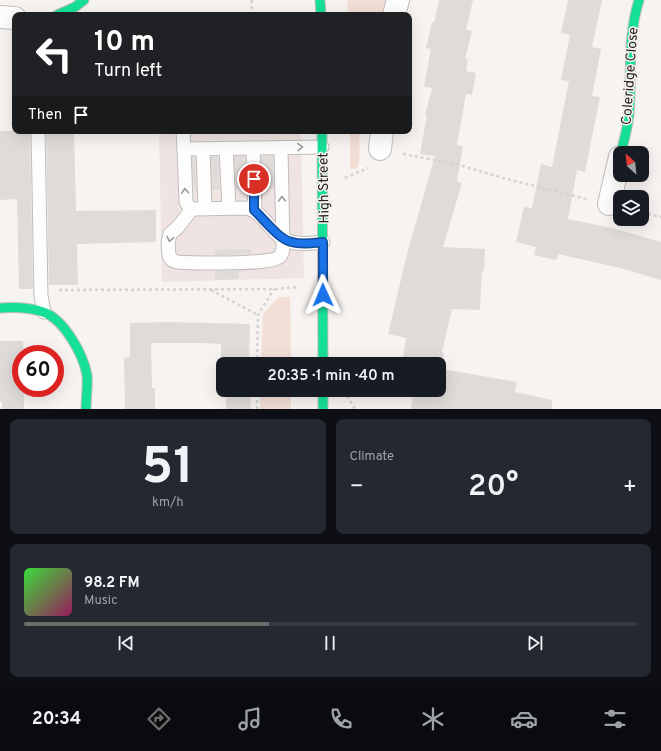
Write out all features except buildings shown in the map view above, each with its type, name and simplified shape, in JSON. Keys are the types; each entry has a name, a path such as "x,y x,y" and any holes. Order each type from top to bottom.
{"street":[{"path":"65,12 80,5 85,0"},
{"path":"320,0 321,12"},
{"path":"395,12 398,0"},
{"name":"Coleridge Close","path":"623,146 629,116 631,31 639,0"},
{"path":"0,17 12,18"},
{"name":"High Street","path":"322,134 323,357"},
{"path":"609,204 614,182"},
{"path":"0,308 22,307 44,312 63,326 71,337 84,363 87,377 86,409"},
{"path":"323,397 323,409"}],"lane":[{"path":"85,0 87,12"},
{"path":"38,134 41,296 44,312"},
{"path":"183,134 186,202 189,207 199,209 247,208 254,210 283,238 291,242 323,242"},
{"path":"184,149 322,147"},
{"path":"226,148 229,208"},
{"path":"253,148 254,210"},
{"path":"203,149 199,209 170,234 168,243 169,256 172,260 177,262 260,262 279,258 282,251 283,238 281,148"}],"path":[{"path":"251,12 252,0"},
{"path":"381,140 503,178 609,204"},
{"path":"649,214 661,217"},
{"path":"210,289 258,315"},
{"path":"41,296 54,290 274,289 258,315 257,357"},
{"path":"257,397 257,409"},
{"path":"348,397 355,409"}],"shaded area":[{"path":"347,0 387,0 385,12 348,12"},
{"path":"159,134 301,134 304,278 162,282"},
{"path":"350,134 360,134 360,155 357,168 350,169"},
{"path":"279,297 290,297 291,357 261,357 263,314"},
{"path":"260,397 291,397 291,409 260,409"}],"traffic: fast":[{"path":"64,12 75,7 84,0"},
{"path":"320,0 321,12"},
{"path":"623,146 626,134 630,99 631,43 635,14 639,0"},
{"path":"322,134 323,357"},
{"path":"0,308 22,308 43,312 51,316 65,329 77,348 85,367 87,375 86,409"},
{"path":"323,397 323,409"}],"route":[{"path":"254,179 254,210 274,230 283,238 291,242 304,244 323,242 323,295"}]}
